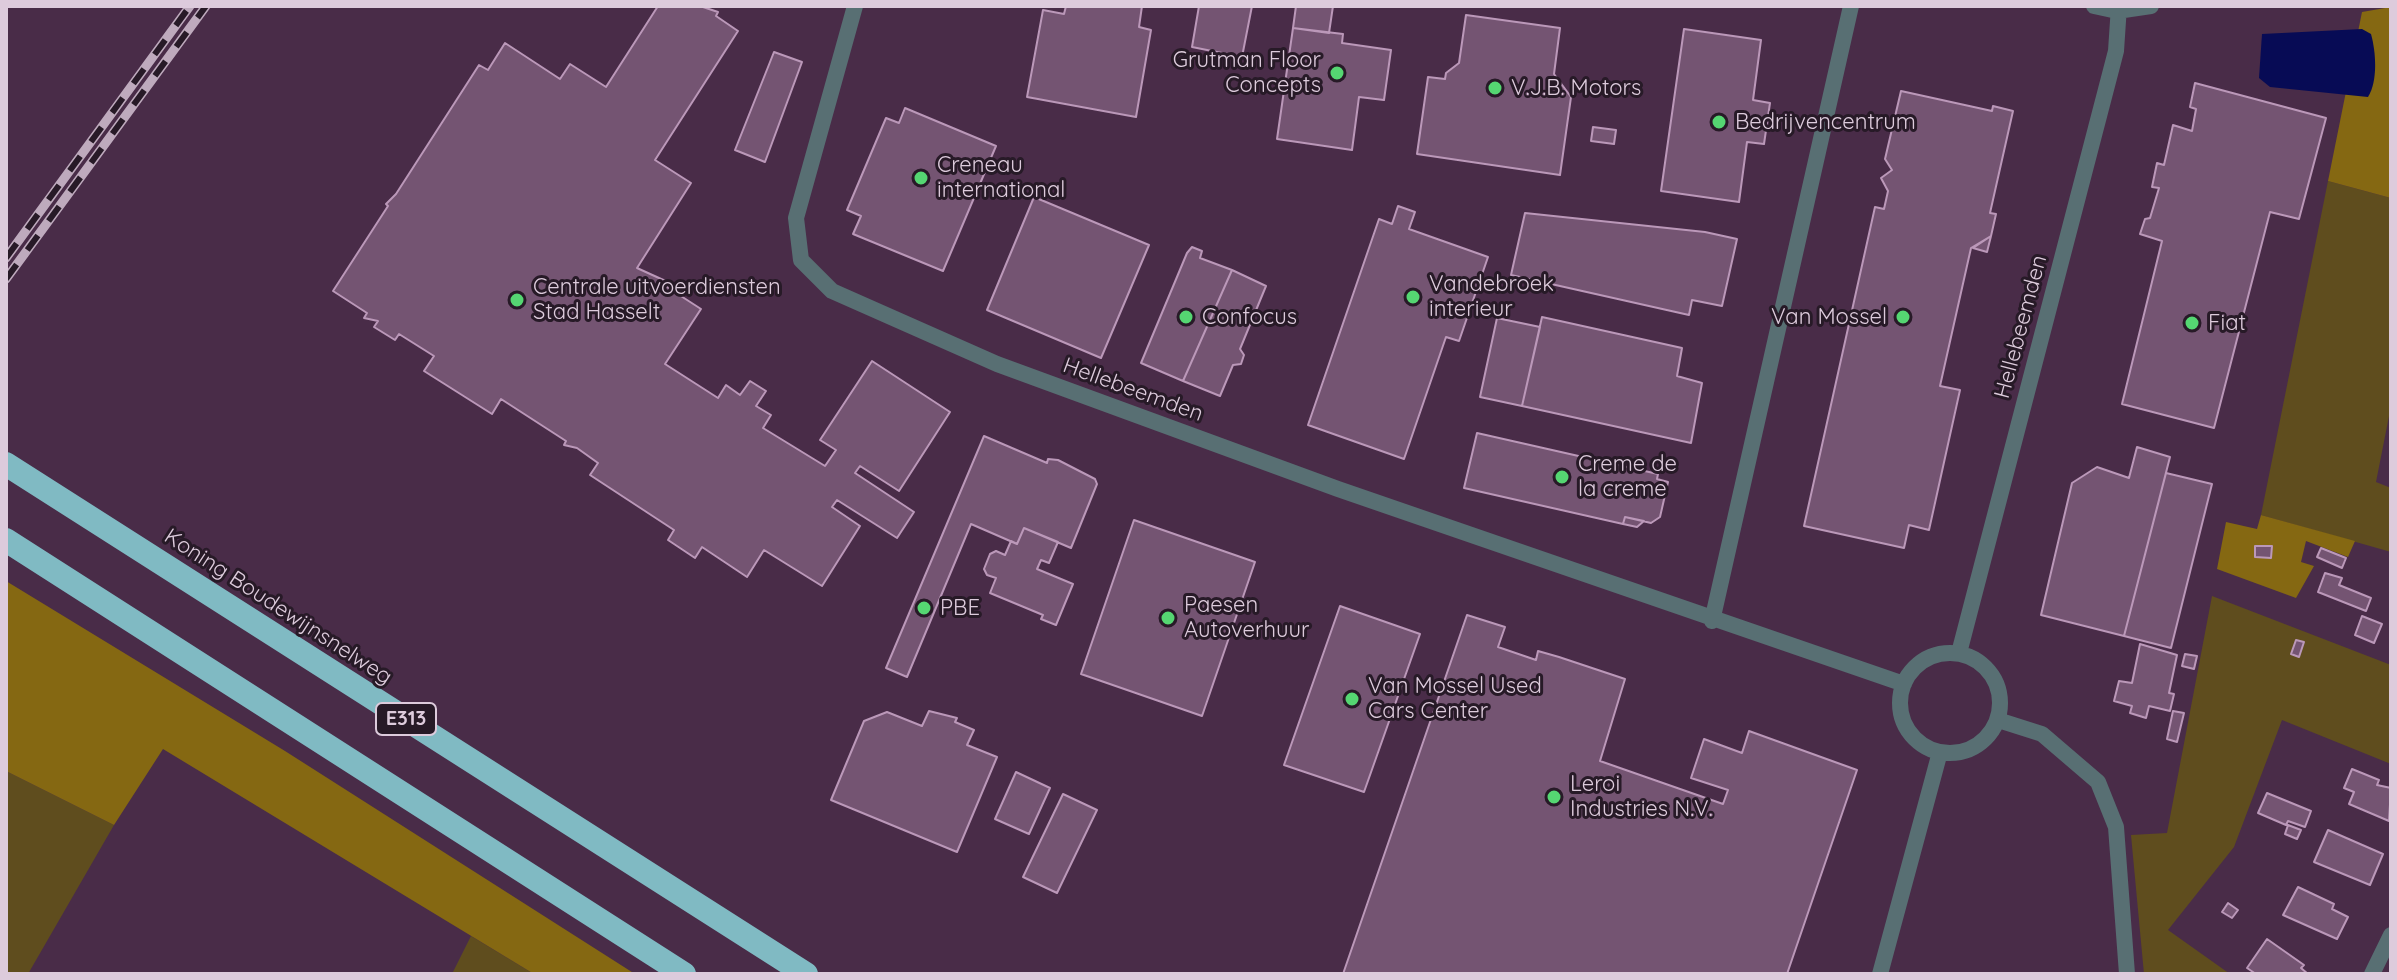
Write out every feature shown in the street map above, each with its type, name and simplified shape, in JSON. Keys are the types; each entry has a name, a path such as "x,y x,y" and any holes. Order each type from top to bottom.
{"highway":[{"name":"Koning Boudewijnsnelweg","path":"6,464 806,974"},
{"path":"6,540 684,974"}],"street":[{"name":"Hellebeemden","path":"855,6 796,218 801,260 832,291 997,364 1712,621 1904,684"},
{"path":"1712,621 1851,6"},
{"path":"2094,6 2151,6"},
{"name":"Hellebeemden","path":"1959,653 2116,51 2117,8"},
{"path":"1942,653 1959,653 1979,662 1994,678 2001,699 1998,720 1984,740 1964,751 1940,752 1920,743 1906,727 1900,705 1904,684 1913,669 1926,659 1942,653"},
{"path":"1998,720 2042,734 2098,782 2116,827 2127,974"},
{"path":"1880,974 1940,752"},
{"path":"2372,974 2391,935"}],"shaded area":[{"path":"2391,7 2391,198 2328,181 2362,12"},
{"path":"2362,29 2371,34 2375,58 2375,75 2368,97 2270,87 2259,78 2262,34"},
{"path":"2328,181 2391,198 2391,406 2376,482 2391,488 2391,552 2261,515"},
{"path":"2261,515 2355,541 2348,557 2306,541 2301,562 2314,566 2296,598 2217,569 2226,522 2257,529"},
{"path":"6,581 285,751 635,974 534,974 163,749 114,825 6,771"},
{"path":"2212,596 2391,665 2391,764 2282,720 2234,847 2168,930 2230,974 2144,974 2131,835 2167,833"},
{"path":"6,771 114,825 28,974 6,974"},
{"path":"471,936 534,974 452,974"}],"building":[{"name":"Centrale uitvoerdiensten Stad Hasselt","path":"658,6 700,6 718,12 716,16 738,31 655,160 691,183 637,268 670,283 667,287 701,309 665,364 718,398 726,385 740,395 750,381 766,391 756,406 771,415 763,428 825,466 836,450 820,440 872,361 950,412 899,491 860,466 855,473 914,512 897,538 837,500 832,507 860,526 822,586 764,550 747,577 702,547 695,558 668,540 674,530 590,475 598,463 577,448 564,445 566,441 501,399 492,414 424,371 434,356 399,334 395,340 374,327 378,321 364,318 367,313 333,291 388,206 386,204 396,194 479,65 488,70 505,43 560,79 570,64 606,87"},
{"path":"1066,6 1142,6 1139,27 1151,30 1136,117 1027,97 1043,10 1064,14"},
{"path":"1199,6 1252,6 1242,57 1192,47"},
{"path":"1296,6 1333,6 1329,33 1293,28"},
{"name":"V.J.B. Motors","path":"1466,15 1560,28 1554,74 1571,97 1560,175 1417,154 1428,77 1445,79 1446,73 1459,63"},
{"name":"Grutman Floor Concepts","path":"1293,28 1343,34 1342,43 1391,50 1384,100 1359,97 1352,150 1277,139"},
{"name":"Bedrijvencentrum","path":"1684,29 1761,40 1753,100 1770,103 1764,144 1747,142 1739,202 1661,191"},
{"path":"774,52 802,62 765,162 735,150"},
{"name":"Fiat","path":"2195,83 2326,118 2299,219 2270,212 2214,428 2122,404 2162,241 2140,234 2145,219 2150,218 2159,188 2152,187 2157,163 2164,165 2173,125 2192,131 2196,109 2190,107"},
{"name":"Van Mossel","path":"1901,91 1992,111 1993,106 2013,111 1990,213 1996,214 1991,236 1971,248 1940,386 1960,390 1929,530 1909,525 1904,548 1804,526 1875,207 1884,209 1888,191 1881,178 1892,170 1885,159"},
{"name":"Creneau international","path":"905,108 996,146 943,271 853,234 861,216 847,210 886,118 899,123"},
{"path":"1593,127 1616,130 1614,144 1591,141"},
{"path":"1034,197 1149,245 1101,358 987,310"},
{"name":"Vandebroek interieur","path":"1398,206 1415,212 1409,229 1488,257 1459,341 1446,337 1404,459 1308,425 1379,219 1392,224"},
{"path":"1525,213 1705,232 1737,239 1722,306 1692,300 1689,315 1511,275"},
{"path":"1991,236 1987,252 1973,248"},
{"name":"Confocus","path":"1192,247 1202,251 1200,258 1232,270 1183,381 1141,363"},
{"path":"1232,270 1266,286 1240,349 1244,355 1241,364 1233,365 1220,396 1183,381"},
{"path":"1542,317 1682,348 1677,376 1702,383 1691,443 1522,406"},
{"path":"1497,318 1540,327 1522,406 1480,397"},
{"name":"Creme de la creme","path":"1477,433 1658,474 1657,479 1668,482 1660,517 1651,523 1625,517 1623,524 1464,488"},
{"name":"PBE","path":"984,436 1047,463 1048,459 1058,460 1095,479 1097,484 1071,548 1024,528 1017,544 971,524 907,677 886,668"},
{"path":"2137,447 2170,457 2124,636 2041,615 2072,483 2097,467 2129,478"},
{"path":"2166,473 2212,484 2171,648 2124,636"},
{"path":"1625,517 1644,521 1637,527 1623,524"},
{"name":"Paesen Autoverhuur","path":"1134,520 1255,562 1202,716 1081,674"},
{"path":"1024,528 1058,542 1049,563 1041,560 1037,569 1073,584 1056,625 1041,619 1043,615 990,593 996,578 987,575 984,569 990,554 996,551 1005,555 1011,541 1017,544"},
{"path":"2255,546 2272,546 2271,558 2255,557"},
{"path":"2321,548 2346,558 2342,568 2317,557"},
{"path":"2325,573 2342,578 2339,585 2371,598 2366,611 2318,592"},
{"name":"Van Mossel Used Cars Center","path":"1340,606 1420,634 1364,792 1284,765"},
{"name":"Leroi Industries N.V.","path":"1467,615 1505,627 1498,647 1536,660 1538,651 1625,679 1600,761 1723,804 1728,790 1691,778 1704,739 1742,753 1749,731 1857,770 1787,974 1343,974"},
{"path":"2362,616 2382,624 2374,643 2355,635"},
{"path":"2296,640 2304,642 2299,657 2291,654"},
{"path":"2140,644 2177,655 2169,693 2174,694 2170,711 2149,706 2146,718 2130,713 2132,706 2114,701 2119,681 2132,683"},
{"path":"2185,654 2197,656 2194,669 2182,666"},
{"path":"929,711 957,718 955,722 974,730 967,745 997,757 957,852 831,800 864,721 887,712 922,726"},
{"path":"2173,711 2184,713 2177,742 2167,739"},
{"path":"2352,769 2379,780 2377,785 2391,788 2389,821 2349,804 2354,792 2344,788"},
{"path":"1016,772 1050,788 1029,834 995,819"},
{"path":"2267,793 2311,811 2305,827 2288,821 2286,825 2258,813"},
{"path":"1063,794 1097,810 1057,893 1023,877"},
{"path":"2288,825 2301,830 2297,839 2285,834"},
{"path":"2328,830 2383,854 2370,885 2314,862"},
{"path":"2298,887 2334,904 2332,909 2348,917 2337,939 2283,915"},
{"path":"2228,903 2238,910 2232,918 2222,912"},
{"path":"2267,939 2304,965 2301,968 2308,974 2256,974 2247,968"}],"railway":[{"path":"6,258 190,6"},
{"path":"6,279 206,6"}],"place":[{"name":"Grutman Floor Concepts","path":"1337,73"},
{"name":"V.J.B. Motors","path":"1495,88"},
{"name":"Bedrijvencentrum","path":"1719,122"},
{"name":"Creneau international","path":"921,178"},
{"name":"Vandebroek interieur","path":"1413,297"},
{"name":"Centrale uitvoerdiensten Stad Hasselt","path":"517,300"},
{"name":"Confocus","path":"1186,317"},
{"name":"Van Mossel","path":"1903,317"},
{"name":"Fiat","path":"2192,323"},
{"name":"Creme de la creme","path":"1562,477"},
{"name":"PBE","path":"924,608"},
{"name":"Paesen Autoverhuur","path":"1168,618"},
{"name":"Van Mossel Used Cars Center","path":"1352,699"},
{"name":"Leroi Industries N.V.","path":"1554,797"}]}
